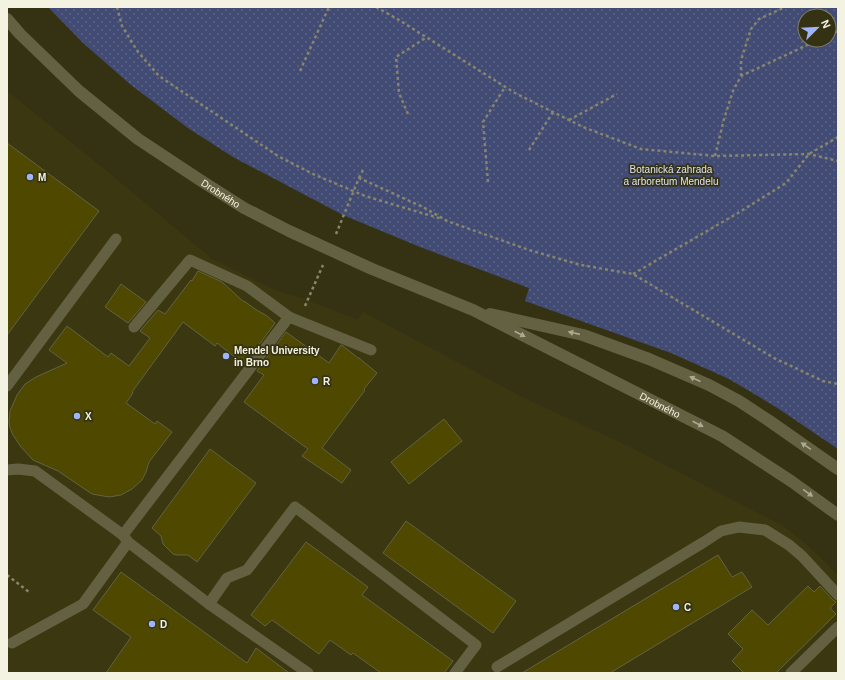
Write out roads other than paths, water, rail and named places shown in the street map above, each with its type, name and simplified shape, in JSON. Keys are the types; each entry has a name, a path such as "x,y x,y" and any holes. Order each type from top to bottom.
{"main road":[{"name":"Drobného","path":"7,19 20,34 79,91 138,139 244,208 372,270 473,310 722,436 791,481 838,515"},
{"name":"Drobného","path":"473,310 584,335 656,362 709,385 739,401 838,469"}],"lane":[{"path":"7,386 116,239"},
{"path":"134,327 190,260 247,286 289,317 371,350"},
{"path":"12,643 83,604 125,538 289,317"},
{"path":"7,470 18,469 35,471 125,538 208,604 308,673"},
{"path":"208,604 227,578 247,570 296,507 476,645 455,673"},
{"path":"497,667 721,531 739,527 765,530 789,545 802,556 838,595"},
{"path":"791,673 838,627"}],"place":[{"name":"M","path":"30,177"},
{"name":"Mendel University in Brno","path":"226,356"},
{"name":"R","path":"315,381"},
{"name":"X","path":"77,416"},
{"name":"C","path":"676,607"},
{"name":"D","path":"152,624"}],"park label":[{"name":"Botanická zahrada a arboretum Mendelu","path":"671,174"}]}
